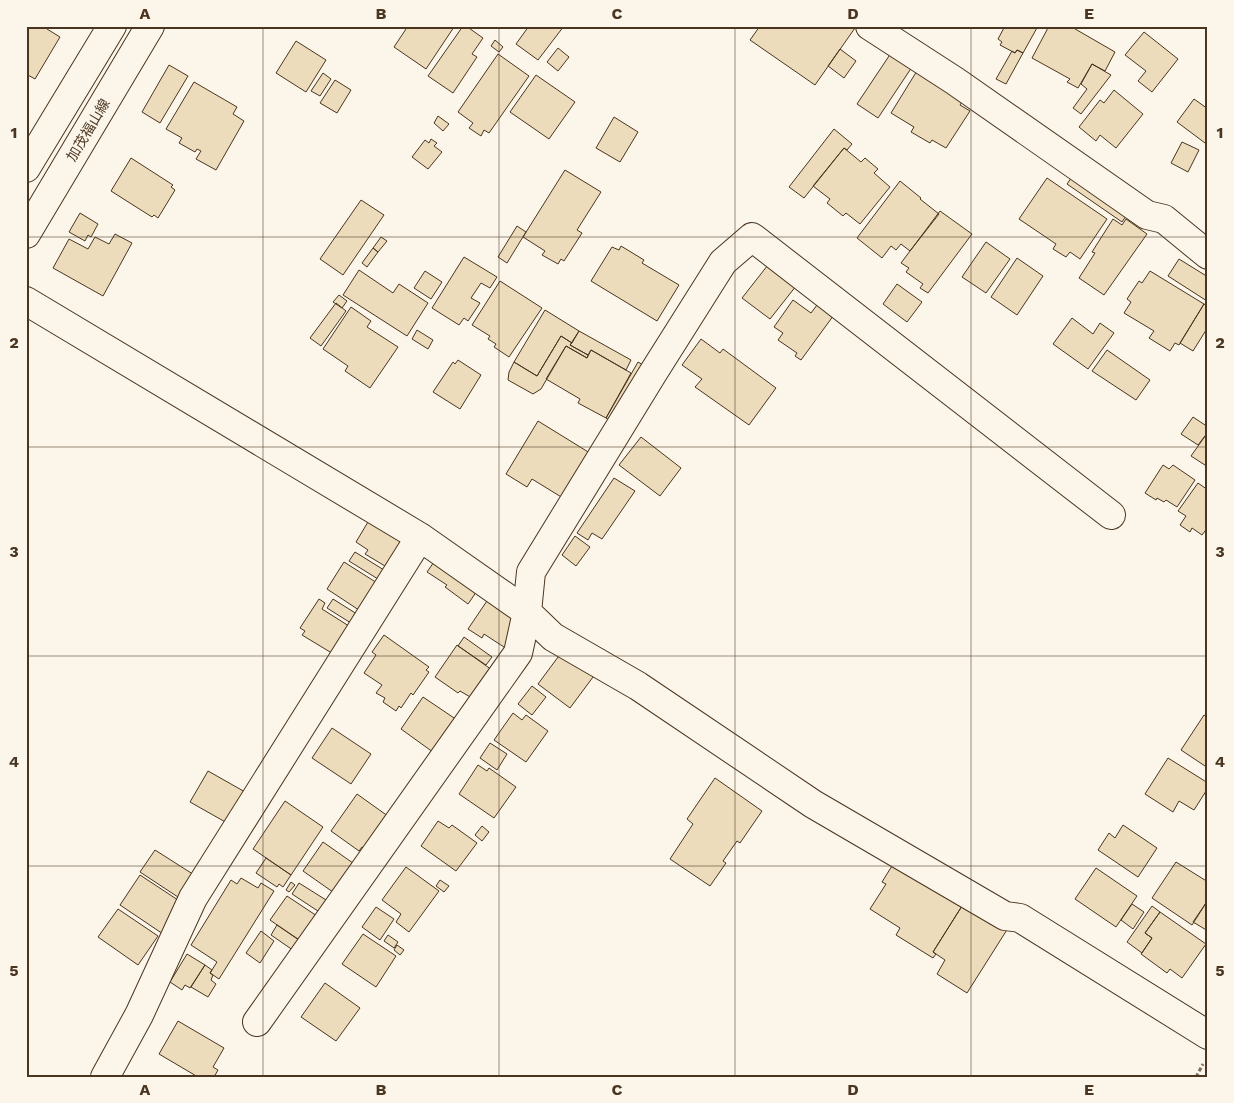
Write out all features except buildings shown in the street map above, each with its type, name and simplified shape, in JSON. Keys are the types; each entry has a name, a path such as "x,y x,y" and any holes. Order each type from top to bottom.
{"street":[{"path":"26,168 112,26"},
{"name":"加茂福山線","path":"26,234 150,26"},
{"path":"870,26 955,81 1147,215 1164,219 1208,255"},
{"path":"257,1022 518,654 527,612 531,572 722,262 752,237 1111,515"},
{"path":"26,301 420,537 527,612 553,637 638,686 813,804 1005,916 1020,918 1208,1035"},
{"path":"106,1077 139,1015 193,898 420,537"}],"path":[{"path":"1196,1077 1204,1063"}]}
